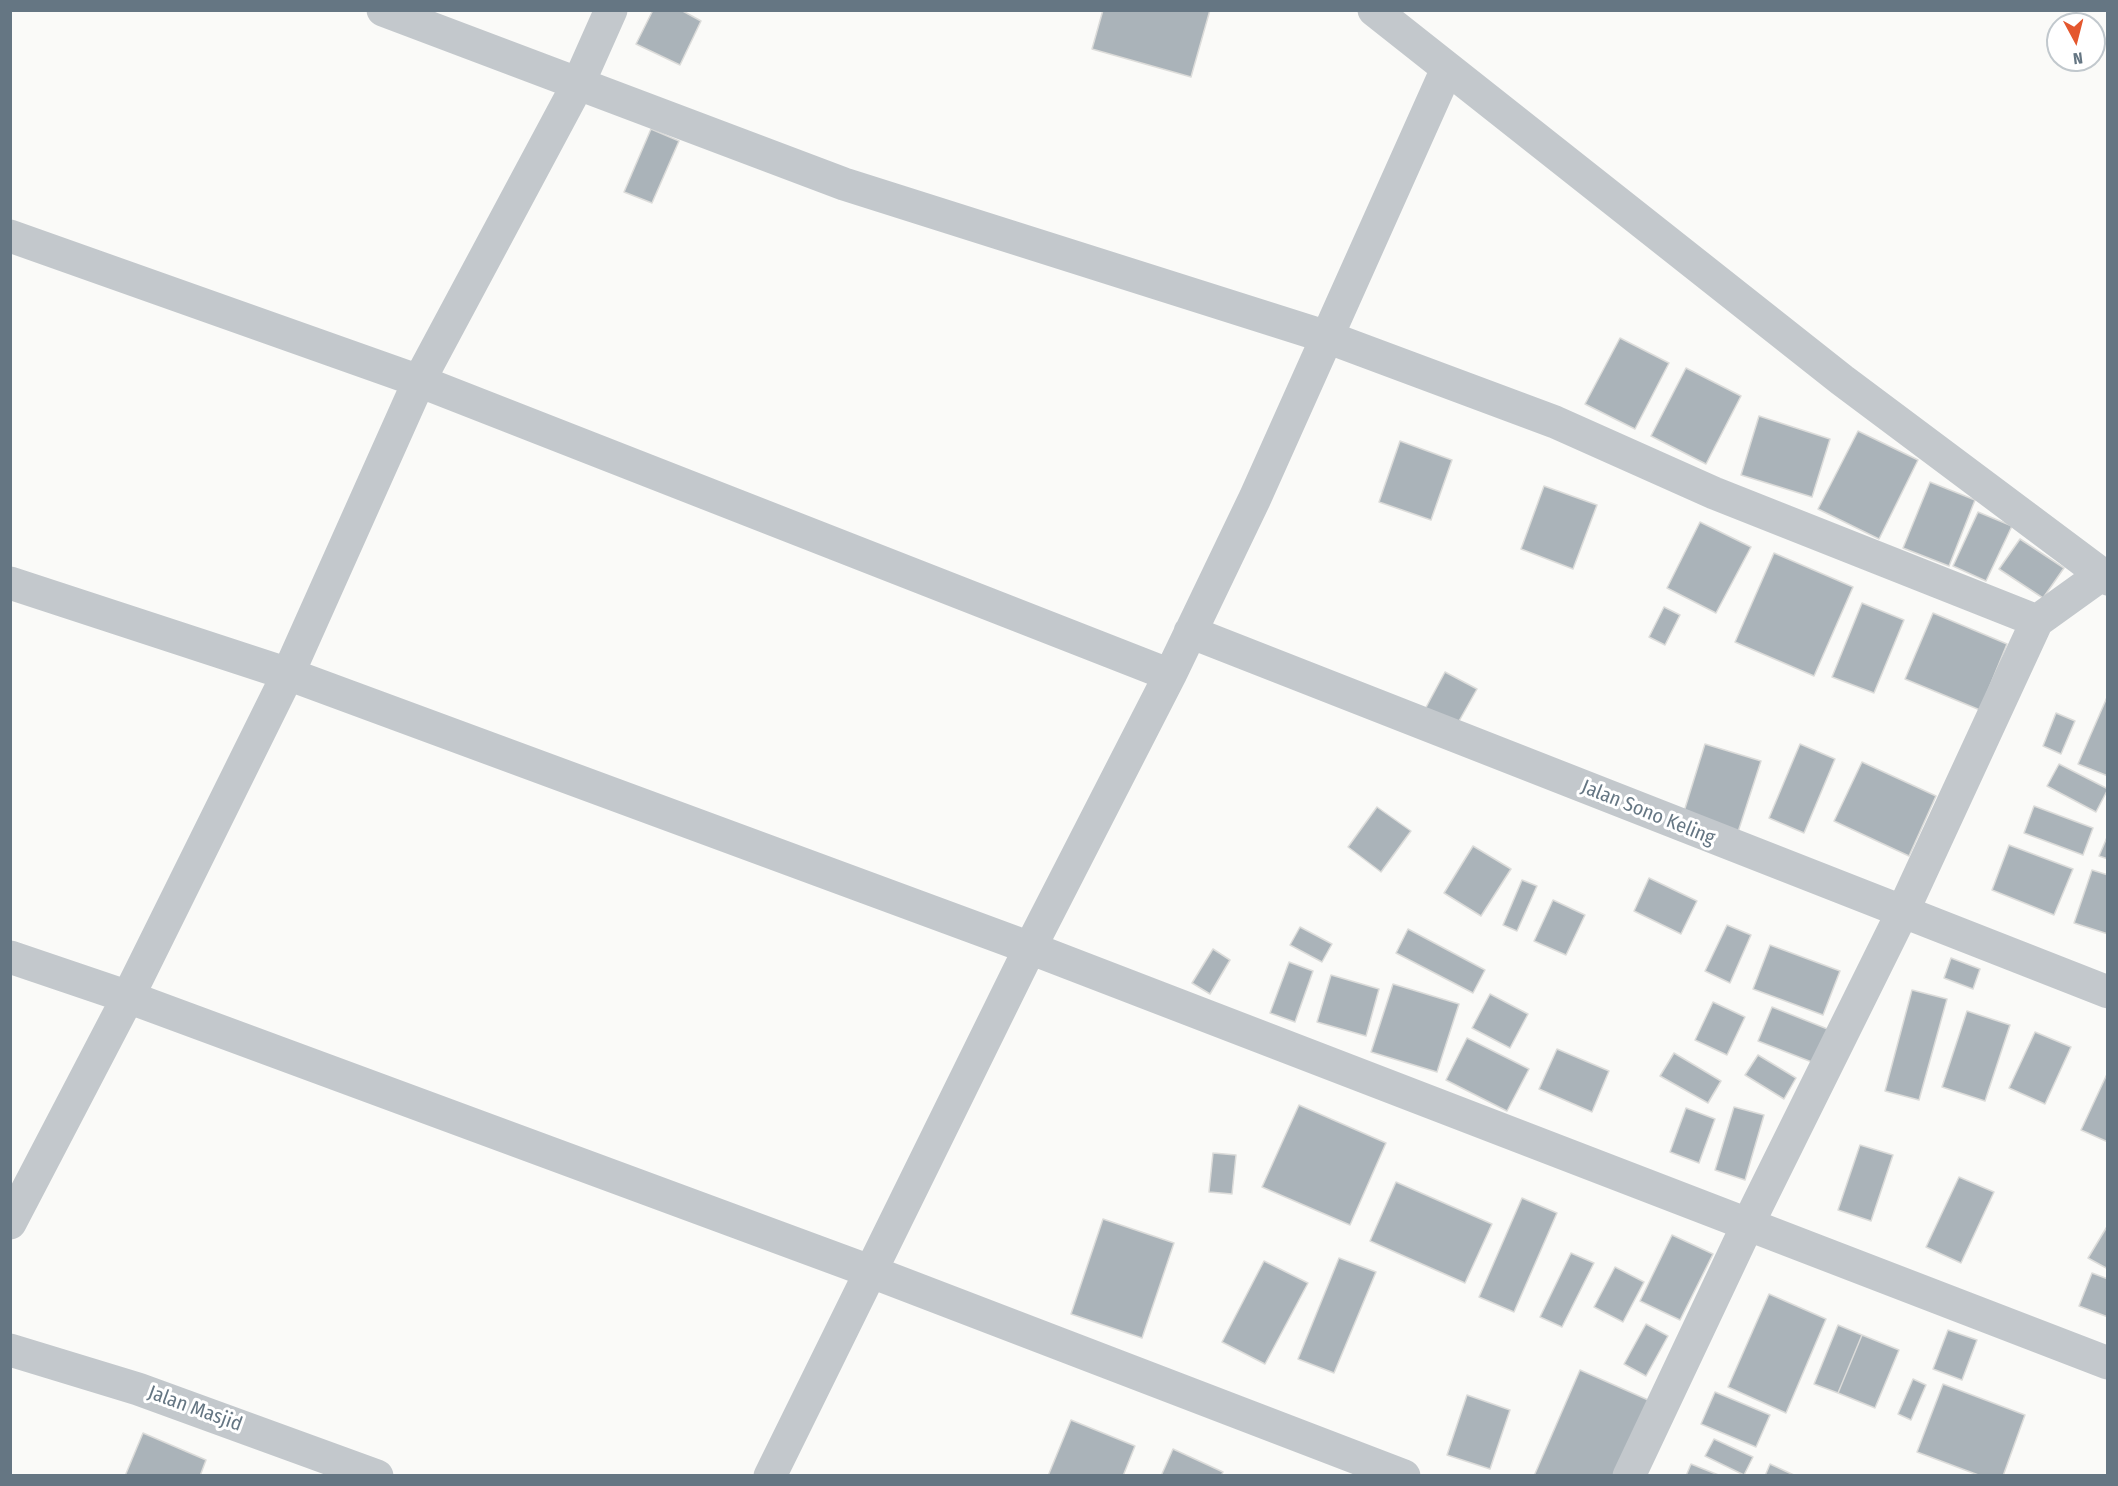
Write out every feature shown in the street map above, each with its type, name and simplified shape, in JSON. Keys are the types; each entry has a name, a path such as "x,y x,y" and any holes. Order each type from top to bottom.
{"street":[{"path":"383,10 579,82 844,184 1327,337 1555,422 1714,493 2037,621"},
{"path":"10,1223 128,996 288,674 419,381 579,82 611,10"},
{"path":"1374,11 1842,380 2104,577 2037,621 1902,913 1748,1224 1629,1476"},
{"path":"770,1476 1030,948 1170,675 1255,498 1447,69"},
{"path":"10,237 419,381 1170,675"},
{"path":"10,583 288,674 1030,948 2108,1363"},
{"name":"Jalan Sono Keling","path":"1190,632 2108,992"},
{"path":"10,957 128,996 872,1272 1404,1476"},
{"name":"Jalan Masjid","path":"10,1350 138,1389 378,1476"}],"building":[{"path":"653,10 681,10 701,21 680,65 636,44"},
{"path":"1103,10 1210,10 1191,77 1092,49"},
{"path":"651,129 679,141 652,203 624,192"},
{"path":"1620,338 1669,363 1635,429 1585,404"},
{"path":"1686,368 1741,396 1706,464 1651,436"},
{"path":"1759,416 1830,439 1812,497 1741,475"},
{"path":"1858,431 1918,460 1879,539 1818,509"},
{"path":"1400,441 1452,460 1431,520 1379,502"},
{"path":"1930,482 1975,500 1949,566 1903,548"},
{"path":"1544,486 1597,505 1573,569 1521,549"},
{"path":"1978,512 2012,526 1986,581 1953,566"},
{"path":"1700,522 1751,547 1716,613 1667,588"},
{"path":"2020,539 2064,568 2043,598 1999,569"},
{"path":"1774,553 1853,587 1814,676 1735,642"},
{"path":"1862,603 1904,620 1874,693 1832,677"},
{"path":"1664,607 1680,615 1665,645 1649,637"},
{"path":"1933,613 2007,644 1980,710 1905,679"},
{"path":"1445,672 1477,689 1454,730 1423,713"},
{"path":"2108,695 2108,776 2078,764"},
{"path":"2056,713 2075,721 2061,754 2043,746"},
{"path":"1705,744 1761,761 1737,835 1682,818"},
{"path":"1800,744 1835,759 1804,833 1769,818"},
{"path":"1862,762 1936,796 1909,856 1834,821"},
{"path":"2059,764 2108,789 2096,812 2047,786"},
{"path":"2034,806 2093,828 2083,855 2024,833"},
{"path":"1377,807 1411,831 1381,872 1348,847"},
{"path":"2108,835 2108,859 2099,856"},
{"path":"2009,845 2073,869 2054,915 1992,890"},
{"path":"1473,846 1511,869 1481,916 1444,893"},
{"path":"2092,870 2108,875 2108,934 2074,923"},
{"path":"1649,878 1697,901 1681,934 1634,911"},
{"path":"1522,880 1537,886 1517,931 1503,925"},
{"path":"1553,900 1585,915 1566,955 1534,941"},
{"path":"1727,925 1751,935 1730,983 1705,971"},
{"path":"1300,927 1332,944 1322,962 1290,945"},
{"path":"1408,929 1485,970 1473,993 1396,953"},
{"path":"1770,945 1840,971 1823,1015 1753,989"},
{"path":"1213,949 1230,960 1210,994 1192,983"},
{"path":"1951,958 1980,969 1973,989 1944,978"},
{"path":"1289,962 1313,971 1295,1022 1270,1013"},
{"path":"1331,975 1379,989 1366,1036 1317,1022"},
{"path":"1393,984 1459,1004 1437,1072 1371,1052"},
{"path":"1912,990 1947,999 1919,1100 1885,1091"},
{"path":"1490,994 1528,1014 1510,1048 1472,1028"},
{"path":"1713,1002 1745,1017 1727,1055 1695,1040"},
{"path":"1772,1007 1835,1032 1822,1066 1758,1041"},
{"path":"1967,1011 2010,1025 1985,1101 1942,1087"},
{"path":"2035,1032 2071,1047 2045,1104 2009,1088"},
{"path":"1467,1038 1529,1069 1507,1111 1446,1080"},
{"path":"1557,1049 1609,1071 1592,1112 1539,1089"},
{"path":"1674,1053 1721,1081 1708,1103 1660,1076"},
{"path":"1758,1055 1796,1078 1784,1099 1745,1075"},
{"path":"2108,1072 2108,1142 2081,1130"},
{"path":"1299,1105 1386,1143 1350,1225 1262,1187"},
{"path":"1734,1107 1764,1115 1745,1180 1715,1170"},
{"path":"1686,1108 1715,1119 1699,1163 1670,1152"},
{"path":"1860,1145 1893,1155 1871,1221 1838,1210"},
{"path":"1213,1153 1236,1155 1232,1194 1209,1192"},
{"path":"1959,1177 1994,1192 1961,1263 1926,1247"},
{"path":"1396,1182 1492,1224 1465,1283 1370,1241"},
{"path":"1522,1198 1557,1213 1514,1312 1479,1297"},
{"path":"1103,1219 1174,1243 1142,1338 1071,1314"},
{"path":"2108,1225 2108,1269 2088,1258"},
{"path":"1672,1235 1713,1254 1680,1320 1640,1301"},
{"path":"1571,1253 1594,1263 1562,1327 1540,1317"},
{"path":"1339,1258 1376,1272 1334,1373 1298,1359"},
{"path":"1264,1261 1308,1283 1265,1364 1222,1342"},
{"path":"1615,1267 1644,1282 1623,1322 1594,1307"},
{"path":"2092,1273 2108,1279 2108,1317 2079,1306"},
{"path":"1769,1294 1826,1319 1786,1413 1728,1387"},
{"path":"1646,1324 1668,1336 1646,1376 1624,1364"},
{"path":"1838,1325 1862,1335 1838,1393 1814,1384"},
{"path":"1948,1330 1977,1340 1962,1380 1933,1369"},
{"path":"1862,1335 1899,1350 1875,1408 1838,1393"},
{"path":"1580,1370 1655,1403 1623,1476 1534,1476"},
{"path":"1913,1379 1926,1385 1911,1420 1898,1414"},
{"path":"1943,1384 2025,1415 2003,1476 1981,1476 1917,1452"},
{"path":"1715,1392 1770,1415 1756,1447 1701,1424"},
{"path":"1467,1395 1510,1410 1490,1469 1447,1455"},
{"path":"1071,1420 1135,1446 1123,1476 1048,1476"},
{"path":"143,1433 206,1460 200,1476 125,1476"},
{"path":"1714,1439 1753,1457 1744,1475 1705,1456"},
{"path":"1173,1449 1223,1472 1221,1476 1161,1476"},
{"path":"1691,1464 1721,1476 1686,1476"},
{"path":"1770,1464 1796,1476 1765,1476"}]}
